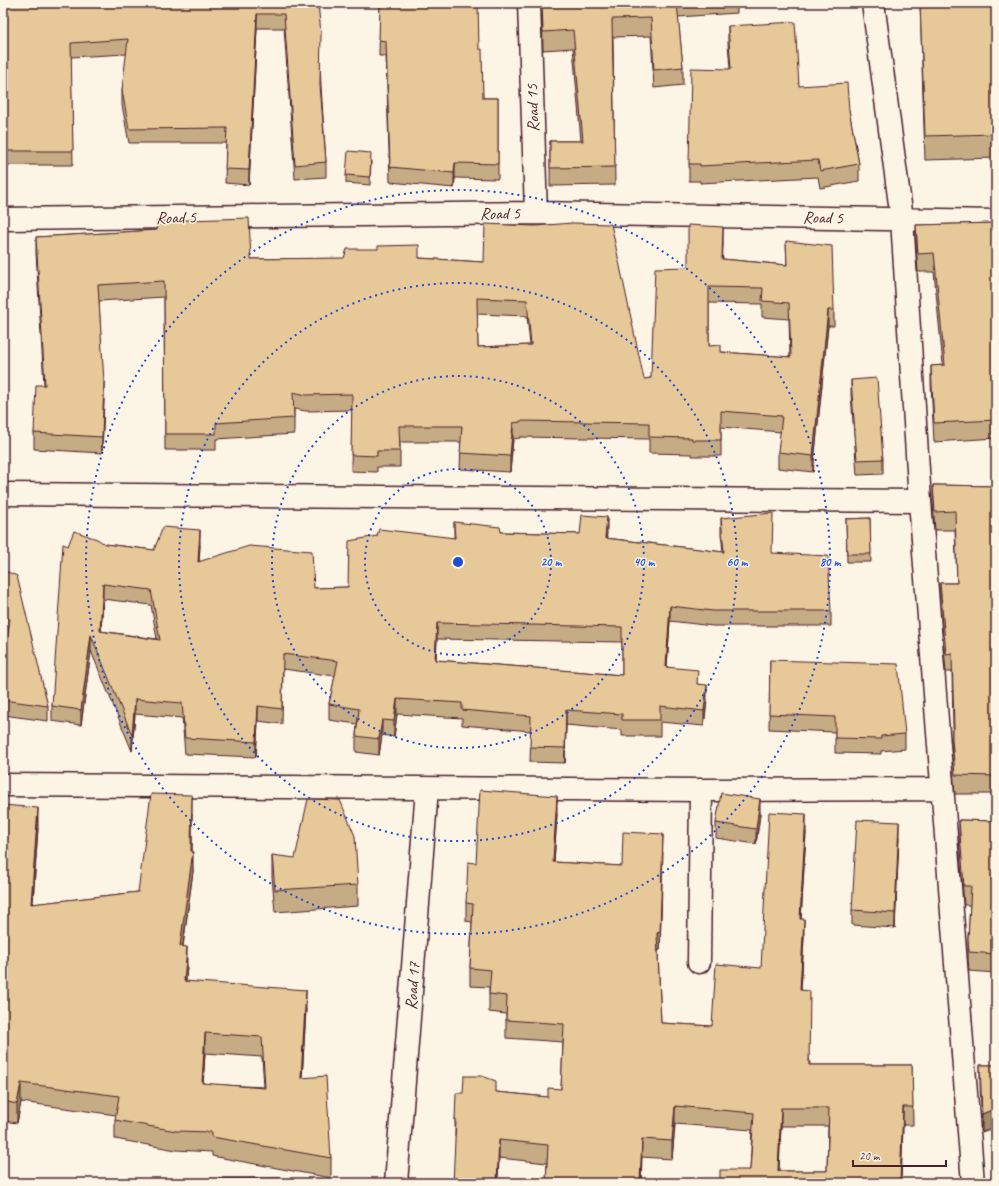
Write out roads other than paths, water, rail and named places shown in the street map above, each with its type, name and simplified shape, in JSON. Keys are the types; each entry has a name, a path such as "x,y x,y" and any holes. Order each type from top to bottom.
{"street":[{"name":"Road 15","path":"529,3 536,213"},
{"path":"873,3 902,219 920,501 973,1183"},
{"name":"Road 5","path":"3,218 536,213 996,221"},
{"path":"3,494 920,501"},
{"path":"3,785 427,789 942,789"},
{"name":"Road 17","path":"396,1183 427,789"},
{"path":"699,962 701,790"}]}
